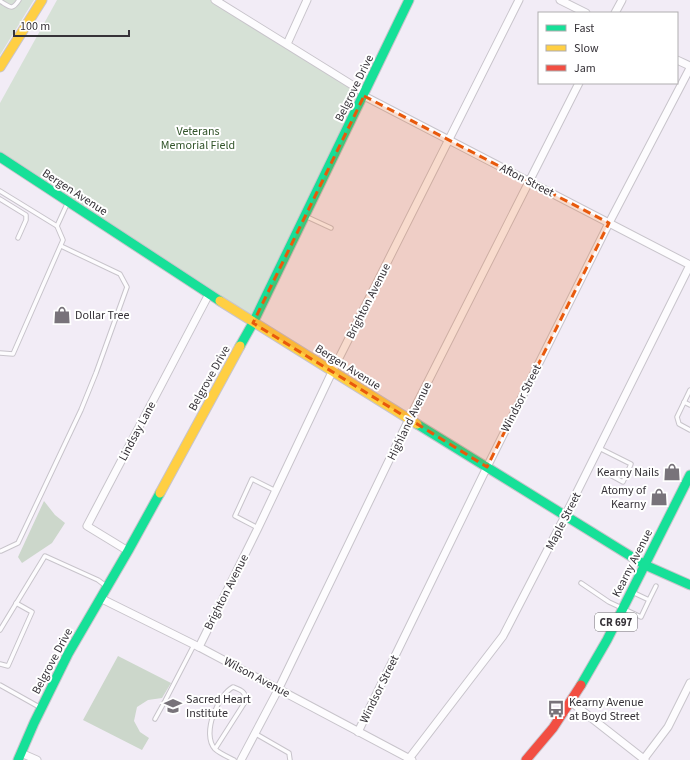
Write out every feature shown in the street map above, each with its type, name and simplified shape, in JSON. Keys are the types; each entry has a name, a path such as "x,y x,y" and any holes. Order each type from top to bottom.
{"street":[{"path":"0,67 42,0"},
{"name":"Afton Street","path":"216,0 365,94 449,140 690,265"},
{"path":"287,44 307,0"},
{"name":"Belgrove Drive","path":"20,756 41,708 68,654 128,551 253,323 365,94 409,0"},
{"name":"Brighton Avenue","path":"196,646 258,528 332,372 519,0"},
{"path":"560,0 584,12"},
{"path":"616,12 622,0"},
{"path":"678,61 690,67"},
{"name":"Windsor Street","path":"358,732 487,467 609,223 690,67"},
{"name":"Highland Avenue","path":"241,760 279,688 409,419 578,84"},
{"name":"Bergen Avenue","path":"0,157 253,323 645,565 690,585"},
{"name":"Maple Street","path":"410,760 503,636 566,516 690,265"},
{"name":"Lindsay Lane","path":"128,551 87,526 209,294"},
{"name":"Kearny Avenue","path":"526,760 571,702 607,640 690,475"},
{"name":"Wilson Avenue","path":"100,598 279,688 410,760"},
{"path":"571,702 644,760 668,727 690,683"},
{"path":"20,756 37,760"}],"lane":[{"path":"0,1 9,7 13,7 19,0"},
{"path":"0,191 57,226 63,240 13,354 0,353"},
{"path":"0,199 26,215 26,220 18,238"},
{"path":"57,226 68,202"},
{"path":"305,216 331,228"},
{"path":"0,553 18,543 81,410 96,373 126,288 120,274 61,246"},
{"path":"690,390 676,417 679,424 690,430"},
{"path":"684,402 690,405"},
{"path":"599,448 631,464 623,482 603,471"},
{"path":"258,528 235,516 249,486 252,480 276,491"},
{"path":"0,630 45,556 98,580 107,587"},
{"path":"582,584 610,602 641,617 656,586"},
{"path":"631,592 649,600"},
{"path":"0,664 8,666 32,612 16,603"},
{"path":"155,719 196,646"},
{"path":"0,685 41,708"},
{"path":"215,749 245,702 246,696 243,691 233,686 221,699 210,720 209,731 211,742 215,749 234,760"},
{"path":"256,734 290,754 290,760"}],"highlighted area":[{"path":"364,96 609,223 487,467 253,323"}],"green space":[{"path":"0,0 34,0 0,55"},
{"name":"Veterans Memorial Field","path":"57,0 214,0 363,92 253,326 0,159 0,103"}],"shaded area":[{"path":"44,501 55,515 65,523 52,543 22,563 18,557"},
{"path":"118,656 171,683 162,698 148,700 137,707 134,721 140,732 149,738 142,750 83,720"}],"traffic: fast":[{"path":"240,346 253,323 409,0"},
{"path":"0,157 220,301"},
{"path":"417,424 645,565 690,585"},
{"path":"581,685 607,640 690,475"},
{"path":"18,760 34,723 68,654 160,493"}],"traffic: slow":[{"path":"0,67 42,0"},
{"path":"220,301 417,424"},
{"path":"160,493 240,346"}],"traffic: jam":[{"path":"526,760 553,728 581,685"}],"place":[{"name":"Dollar Tree","path":"62,315"},
{"name":"Kearny Nails","path":"672,472"},
{"name":"Atomy of Kearny","path":"659,497"},
{"name":"Sacred Heart Institute","path":"173,706"},
{"name":"Kearny Avenue at Boyd Street","path":"556,709"}]}
